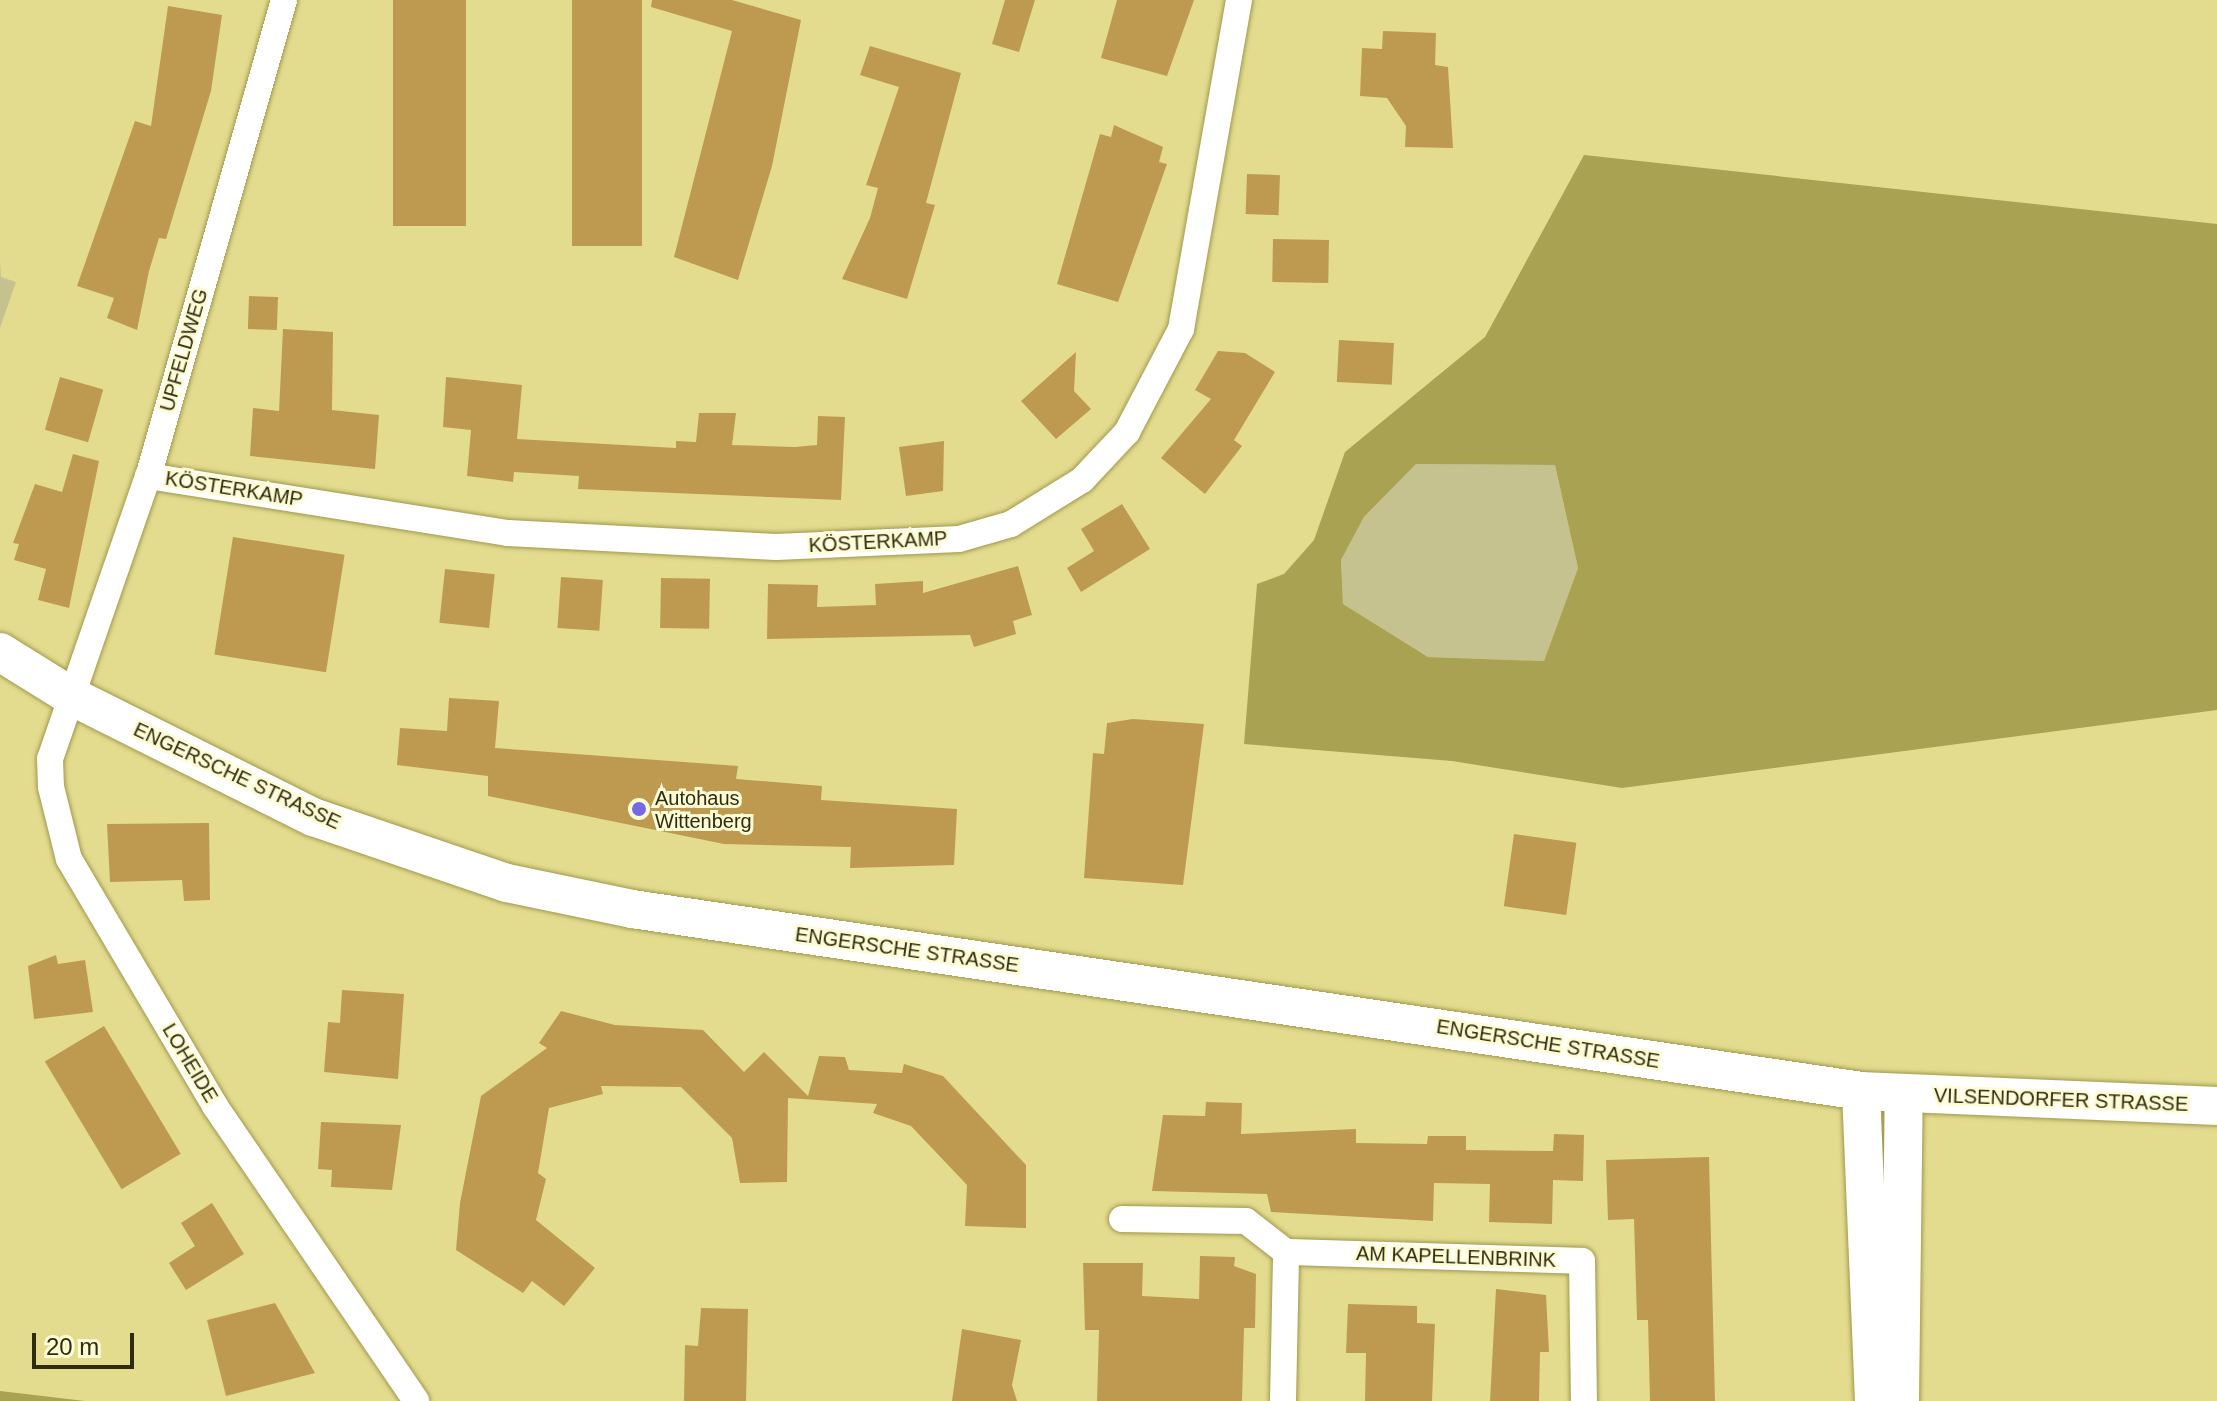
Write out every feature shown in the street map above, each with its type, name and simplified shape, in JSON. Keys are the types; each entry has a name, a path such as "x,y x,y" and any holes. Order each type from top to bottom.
{"main road":[{"name":"ENGERSCHE STRASSE","path":"0,652 71,696 313,817 507,883 764,930 1861,1091 1904,1094"},
{"path":"1861,1091 1874,1401"},
{"path":"1900,1401 1904,1094"},
{"name":"VILSENDORFER STRASSE","path":"1904,1094 2217,1106"}],"street":[{"name":"UPFELDWEG","path":"71,696 148,476 284,0"},
{"name":"KÖSTERKAMP","path":"148,476 508,533 776,547 959,539 1011,524 1082,480 1127,432 1181,329 1239,0"},
{"name":"LOHEIDE","path":"71,696 50,759 69,859 215,1106 416,1401"},
{"path":"1122,1219 1246,1221 1286,1252 1283,1401"},
{"name":"AM KAPELLENBRINK","path":"1286,1252 1582,1261 1584,1401"}],"shaded area":[{"path":"1584,155 2217,224 2217,710 1622,788 1452,761 1244,744 1257,584 1284,574 1314,540 1345,452 1485,337","holes":["1416,464 1555,465 1578,568 1544,661 1428,657 1343,604 1341,560 1364,517"]},
{"path":"0,260 1,277 16,282 0,328"},
{"path":"1416,464 1555,465 1578,568 1544,661 1428,657 1343,604 1341,560 1364,517"},
{"path":"0,1391 85,1401 0,1401"}],"building":[{"path":"393,0 466,0 466,226 393,226"},
{"path":"572,0 642,0 642,246 572,246"},
{"path":"652,0 732,0 801,20 772,166 738,280 674,257 732,31 651,7"},
{"path":"1005,0 1035,0 1019,52 992,44"},
{"path":"1117,0 1194,0 1167,76 1101,58"},
{"path":"168,6 222,15 211,91 166,239 159,238 137,330 107,318 114,298 77,286 135,121 151,126"},
{"path":"1383,31 1436,33 1435,65 1448,67 1453,148 1405,147 1406,126 1387,98 1360,96 1362,48 1382,49"},
{"path":"870,46 961,73 926,203 935,205 907,299 842,279 870,218 878,188 866,185 899,87 860,75"},
{"path":"1114,125 1163,147 1159,162 1167,164 1118,302 1057,284 1100,134 1111,137"},
{"path":"1247,174 1280,175 1279,215 1246,214"},
{"path":"1273,239 1329,240 1328,283 1272,282"},
{"path":"249,296 278,297 277,330 248,329"},
{"path":"283,329 333,332 332,410 379,415 375,469 250,456 253,408 279,411"},
{"path":"1339,340 1394,343 1392,385 1337,382"},
{"path":"1218,351 1245,353 1275,372 1234,440 1242,446 1205,494 1161,458 1211,399 1195,390"},
{"path":"1076,352 1074,391 1091,409 1056,439 1021,401"},
{"path":"60,377 103,389 88,442 45,430"},
{"path":"446,377 522,385 517,439 676,448 676,441 696,442 699,413 736,413 732,445 795,447 817,445 818,416 845,417 841,500 578,489 579,476 514,472 513,482 467,476 471,430 443,427"},
{"path":"944,441 943,491 906,496 899,447"},
{"path":"73,454 99,461 69,608 38,600 46,569 14,560 19,544 13,543 35,484 62,492"},
{"path":"1122,504 1150,549 1081,592 1067,568 1094,551 1081,529"},
{"path":"233,537 345,555 326,672 214,655"},
{"path":"1018,566 1032,615 1013,621 1016,634 974,647 970,635 767,639 768,584 818,585 817,607 876,605 875,584 923,581 923,593"},
{"path":"445,569 495,574 489,628 439,623"},
{"path":"561,577 603,580 599,631 557,628"},
{"path":"661,578 710,579 709,629 660,628"},
{"path":"449,698 499,701 495,748 738,766 736,779 822,786 821,800 957,809 954,865 850,868 851,847 724,844 488,796 488,776 397,765 400,728 447,731"},
{"path":"1133,719 1204,724 1183,885 1084,878 1093,753 1104,754 1107,723"},
{"path":"209,823 210,900 184,901 182,880 110,882 107,824"},
{"path":"1514,834 1576,843 1566,915 1504,906"},
{"path":"56,955 58,964 85,960 93,1012 34,1019 28,966"},
{"path":"342,990 404,994 398,1079 324,1072 328,1022 340,1023"},
{"path":"561,1011 615,1025 703,1030 744,1072 764,1052 808,1096 819,1056 845,1057 849,1070 902,1073 904,1064 943,1076 1026,1165 1026,1228 965,1226 967,1185 911,1126 873,1113 877,1104 788,1098 787,1182 740,1183 732,1138 681,1087 601,1086 603,1094 549,1108 538,1173 546,1179 536,1220 595,1268 564,1306 532,1281 523,1293 456,1250 460,1203 481,1096 547,1048 539,1043"},
{"path":"104,1026 181,1154 122,1189 45,1062"},
{"path":"1206,1102 1242,1103 1241,1134 1356,1129 1356,1143 1427,1144 1428,1136 1466,1136 1466,1150 1553,1151 1554,1134 1584,1135 1583,1181 1553,1180 1552,1224 1489,1222 1490,1184 1434,1183 1433,1221 1271,1212 1267,1194 1152,1191 1163,1115 1205,1116"},
{"path":"321,1122 401,1125 392,1190 331,1187 332,1170 318,1169"},
{"path":"1709,1157 1715,1401 1650,1401 1648,1320 1637,1320 1634,1219 1608,1220 1606,1160"},
{"path":"212,1203 244,1254 186,1290 169,1263 195,1246 181,1223"},
{"path":"1200,1256 1235,1257 1234,1266 1256,1274 1255,1328 1244,1328 1242,1401 1097,1401 1099,1330 1085,1330 1083,1263 1143,1263 1142,1296 1199,1299"},
{"path":"1496,1289 1546,1295 1549,1352 1540,1352 1539,1401 1490,1401"},
{"path":"275,1303 315,1373 226,1396 207,1320"},
{"path":"1348,1304 1417,1306 1417,1323 1435,1324 1432,1401 1365,1401 1366,1353 1346,1353"},
{"path":"701,1308 748,1309 746,1401 684,1401 685,1345 698,1346"},
{"path":"962,1329 1021,1340 1012,1385 1017,1401 952,1401"}],"place":[{"name":"Autohaus Wittenberg","path":"639,809"}]}
